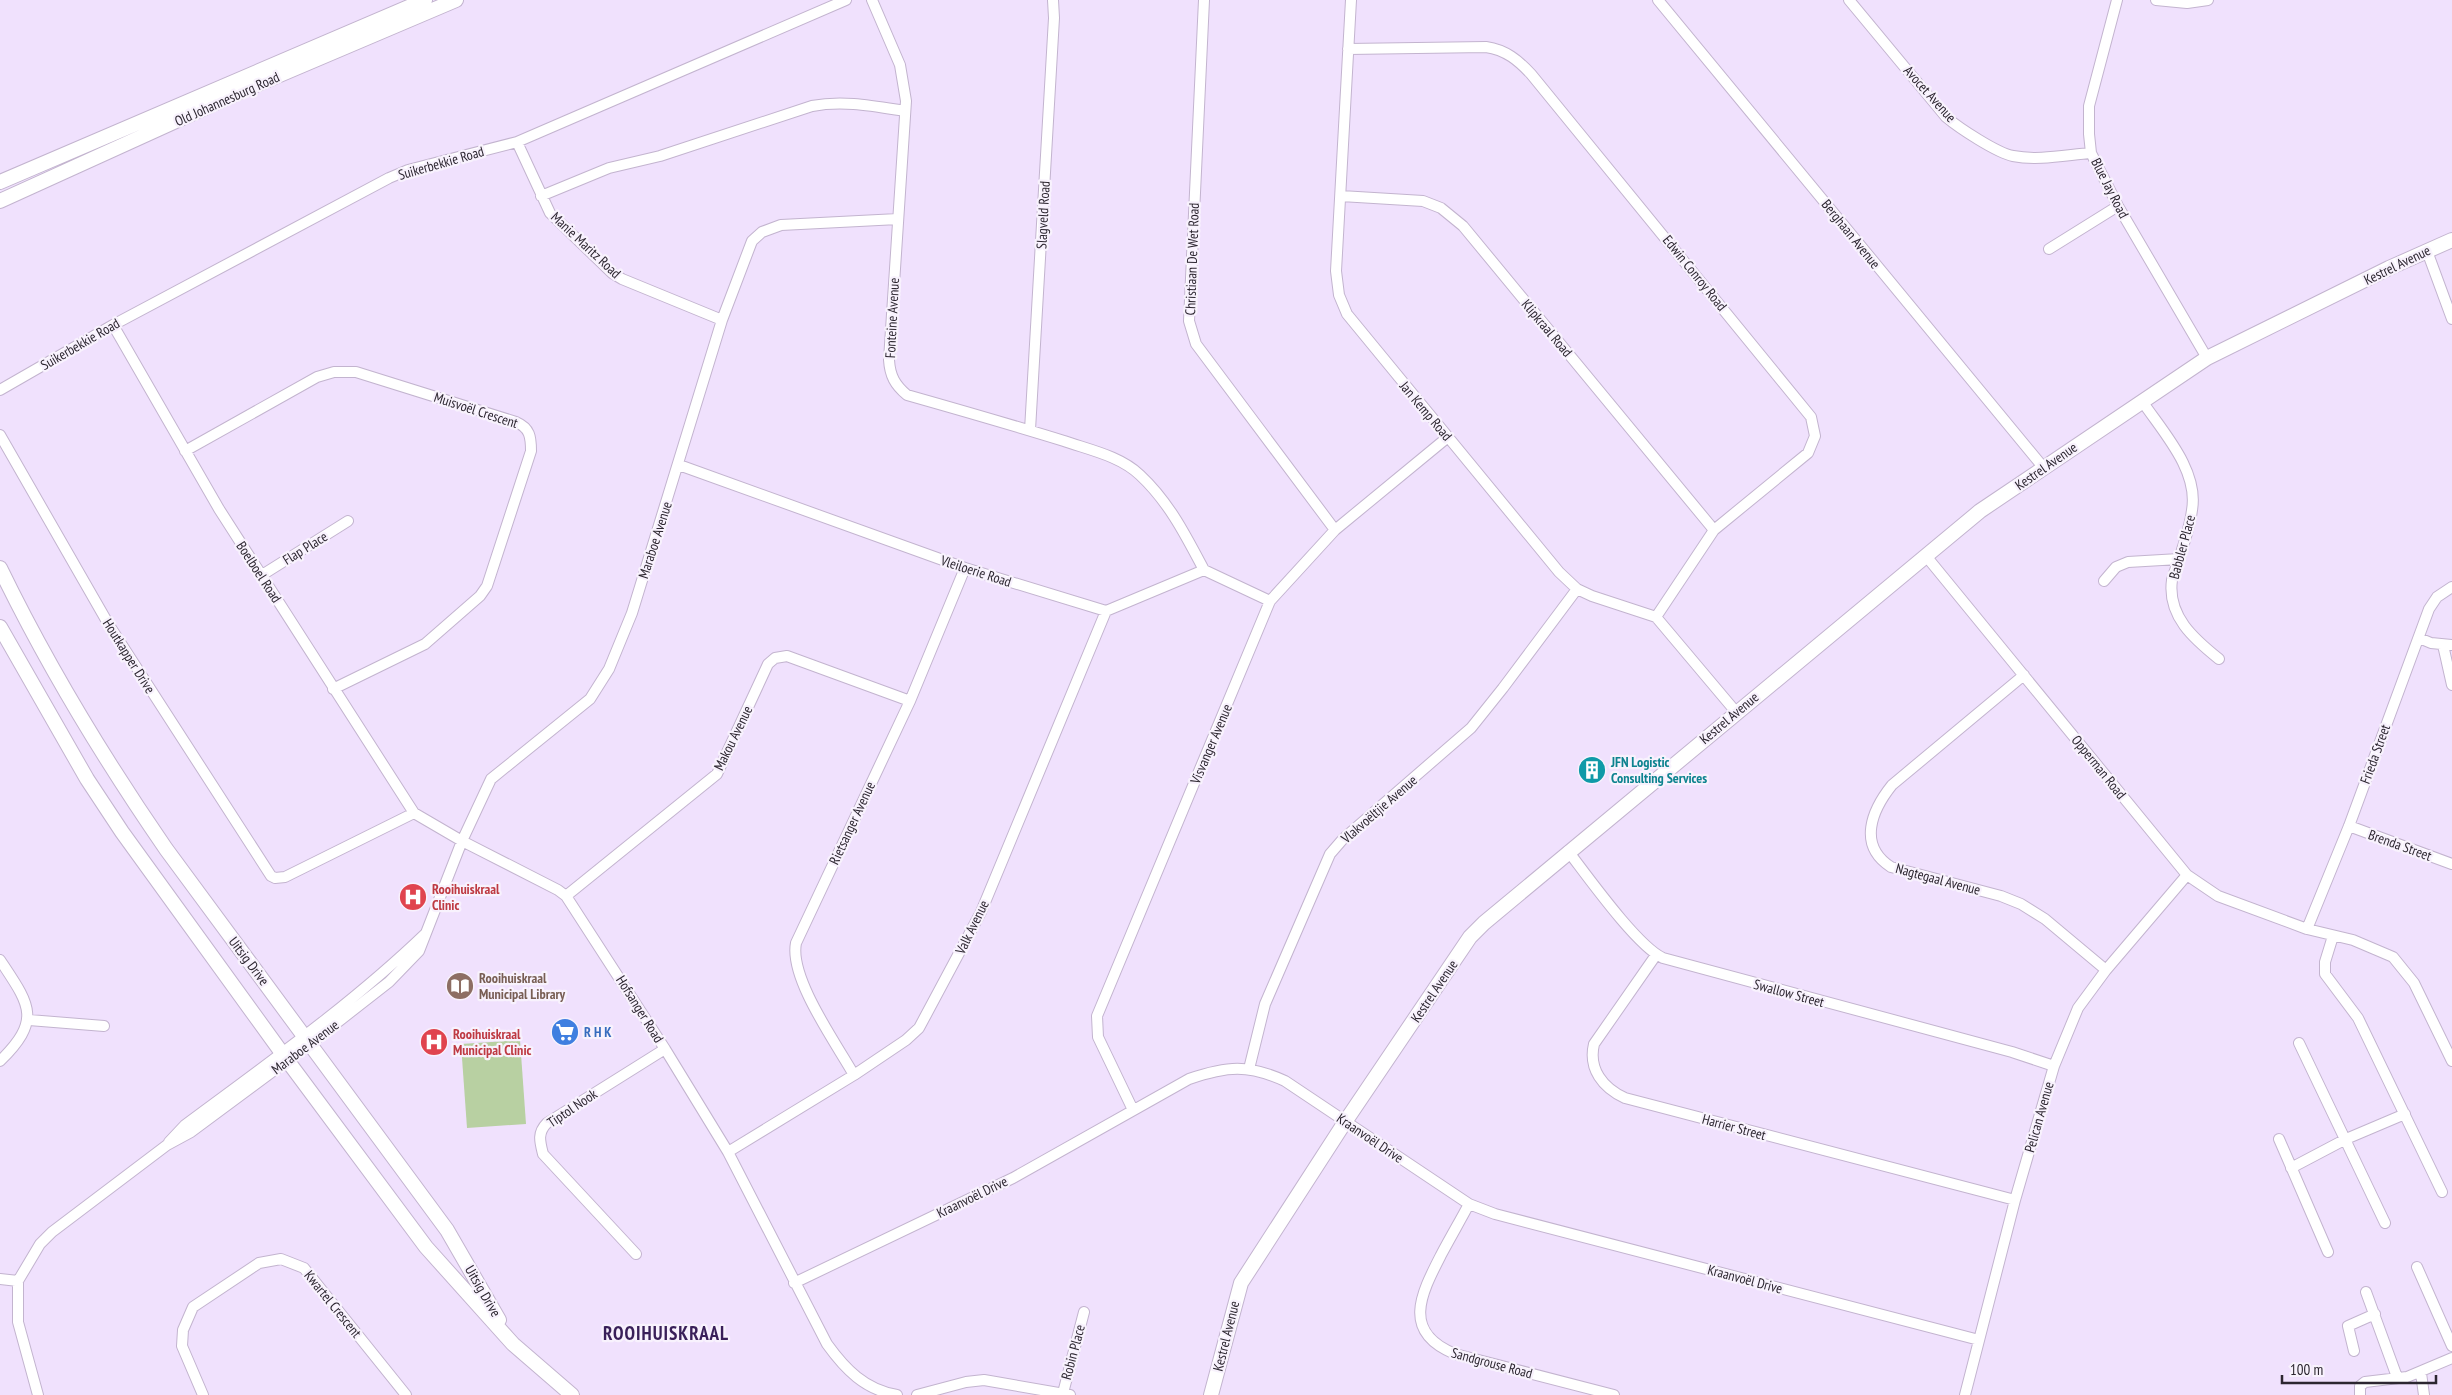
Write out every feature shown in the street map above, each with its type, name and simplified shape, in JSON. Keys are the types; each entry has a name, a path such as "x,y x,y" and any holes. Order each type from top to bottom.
{"main road":[{"name":"Old Johannesburg Road","path":"0,182 425,0"},
{"name":"Old Johannesburg Road","path":"0,201 242,91 456,0"},
{"name":"Kestrel Avenue","path":"1211,1395 1239,1286 1345,1122 1470,937 1568,851 1980,511 2206,358 2452,240"},
{"name":"Uitsig Drive","path":"0,568 27,623 75,710 120,781 166,849 308,1039 447,1230 513,1344"},
{"name":"Uitsig Drive","path":"0,627 87,779 122,832 284,1057 426,1247 513,1344 572,1395"}],"street":[{"name":"Suikerbekkie Road","path":"0,390 113,325 389,178 408,170 517,142 846,0"},
{"name":"Fonteine Avenue","path":"872,0 900,65 904,80 905,111 889,360 891,374 897,386 907,395 1030,430 1110,457 1140,475 1180,523 1204,570"},
{"name":"Slagveld Road","path":"1030,430 1054,28 1053,0"},
{"name":"Christiaan De Wet Road","path":"1204,0 1189,320 1196,344 1335,530"},
{"name":"Jan Kemp Road","path":"1351,0 1336,271 1337,286 1342,304 1354,323 1558,572 1577,589 1656,617"},
{"name":"Berghaan Avenue","path":"1658,0 2043,467"},
{"name":"Avocet Avenue","path":"1850,0 1946,117 1956,125 2012,156 2034,158 2092,153"},
{"name":"Blue Jay Road","path":"2117,0 2089,106 2089,134 2092,153 2118,206 2206,358"},
{"path":"2156,0 2187,3 2208,0"},
{"name":"Edwin Conroy Road","path":"1348,49 1486,47 1501,50 1515,58 1537,82 1808,411 1816,430 1814,442 1808,453 1714,530 1656,617"},
{"path":"541,196 609,168 660,156 812,106 826,103 854,103 905,111"},
{"name":"Manie Maritz Road","path":"517,142 541,196 556,221 612,273 622,279 722,320"},
{"name":"Klipkraal Road","path":"1341,196 1423,201 1441,208 1454,217 1714,530"},
{"path":"2049,249 2118,206"},
{"name":"Maraboe Avenue","path":"18,1281 40,1244 52,1232 167,1145 191,1132 308,1039 384,973 427,932 462,841 496,774 590,699 609,669 632,613 722,320 752,241 762,232 782,225 898,219"},
{"path":"2426,251 2452,319"},
{"name":"Boelboel Road","path":"113,325 219,510 414,813"},
{"name":"Muisvoël Crescent","path":"185,451 317,377 334,372 356,372 516,422 526,428 531,437 531,451 485,590 425,644 333,689"},
{"name":"Babbler Place","path":"2142,400 2180,457 2193,491 2193,509 2171,589 2176,612 2194,638 2219,659"},
{"name":"Houtkapper Drive","path":"0,435 109,624 267,871 275,878 285,877 414,813"},
{"name":"Visvanger Avenue","path":"1133,1110 1098,1037 1097,1016 1270,601 1335,530 1448,437"},
{"name":"Vleiloerie Road","path":"679,465 965,568 1106,611"},
{"name":"Flap Place","path":"262,575 348,521"},
{"name":"Opperman Road","path":"1926,556 2187,875 2218,896 2307,929 2386,953 2396,960 2414,983 2452,1061"},
{"path":"2104,581 2116,567 2128,562 2179,559"},
{"name":"Rietsanger Avenue","path":"854,1075 800,980 794,953 798,937 910,701 965,568"},
{"path":"1106,611 1204,570 1270,601"},
{"name":"Frieda Street","path":"2307,929 2349,826 2432,603 2442,593 2452,587"},
{"name":"Vlakvoëltjie Avenue","path":"1249,1069 1265,1004 1330,854 1343,840 1471,728 1504,688 1577,589"},
{"name":"Valk Avenue","path":"728,1152 854,1075 906,1040 924,1021 981,912 1106,611"},
{"path":"1656,617 1736,712"},
{"path":"2419,638 2447,645 2452,686"},
{"name":"Makou Avenue","path":"566,896 717,774 768,664 775,658 787,656 910,701"},
{"name":"Nagtegaal Avenue","path":"2024,675 1892,785 1879,802 1873,816 1871,830 1874,847 1879,857 1891,867 2001,896 2021,904 2045,919 2106,970"},
{"name":"Hofsanger Road","path":"414,813 462,841 558,890 566,896 665,1049 728,1152 827,1344 844,1368 863,1383 886,1393 897,1395"},
{"name":"Brenda Street","path":"2349,826 2452,864"},
{"name":"Swallow Street","path":"1568,851 1638,937 1656,955 1674,962 2012,1052 2054,1066"},
{"name":"Pelican Avenue","path":"1965,1395 2015,1200 2054,1066 2078,1008 2106,970 2187,875"},
{"path":"2333,936 2325,962 2325,974 2358,1018 2442,1192"},
{"name":"Harrier Street","path":"1656,955 1594,1044 1592,1053 1596,1073 1607,1088 1624,1098 2015,1200"},
{"path":"0,960 21,992 29,1020 18,1042 0,1060"},
{"path":"29,1020 104,1026"},
{"path":"2299,1043 2385,1223"},
{"name":"Tiptol Nook","path":"636,1254 543,1154 539,1139 542,1129 547,1123 665,1049"},
{"name":"Kraanvoël Drive","path":"794,1283 1013,1178 1189,1079 1217,1069 1249,1069 1266,1072 1285,1081 1469,1204 1520,1221 1979,1340"},
{"path":"2291,1168 2346,1139 2405,1114"},
{"path":"2279,1139 2328,1252"},
{"name":"Sandgrouse Road","path":"1469,1204 1424,1288 1420,1309 1428,1336 1438,1347 1455,1354 1614,1395"},
{"name":"Kwartel Crescent","path":"203,1395 182,1346 183,1330 190,1311 251,1267 282,1259 304,1268 406,1395"},
{"path":"2417,1267 2452,1346"},
{"path":"0,1279 18,1281 18,1322 38,1395"},
{"path":"2366,1292 2397,1377"},
{"name":"Robin Place","path":"1067,1394 1084,1312"},
{"path":"2354,1351 2348,1326 2375,1314"},
{"path":"2360,1395 2360,1386 2365,1382 2421,1373 2452,1358"},
{"path":"2421,1373 2424,1395"},
{"path":"917,1395 966,1382 984,1380 1067,1394"}],"green space":[{"path":"520,1040 526,1124 467,1128 461,1044"}],"place":[{"name":"JFN Logistic Consulting Services","path":"1592,770"},
{"name":"Rooihuiskraal Clinic","path":"413,897"},
{"name":"Rooihuiskraal Municipal Library","path":"460,986"},
{"name":"R H K","path":"565,1032"},
{"name":"Rooihuiskraal Municipal Clinic","path":"434,1042"}],"district":[{"name":"ROOIHUISKRAAL","path":"666,1333"}]}
